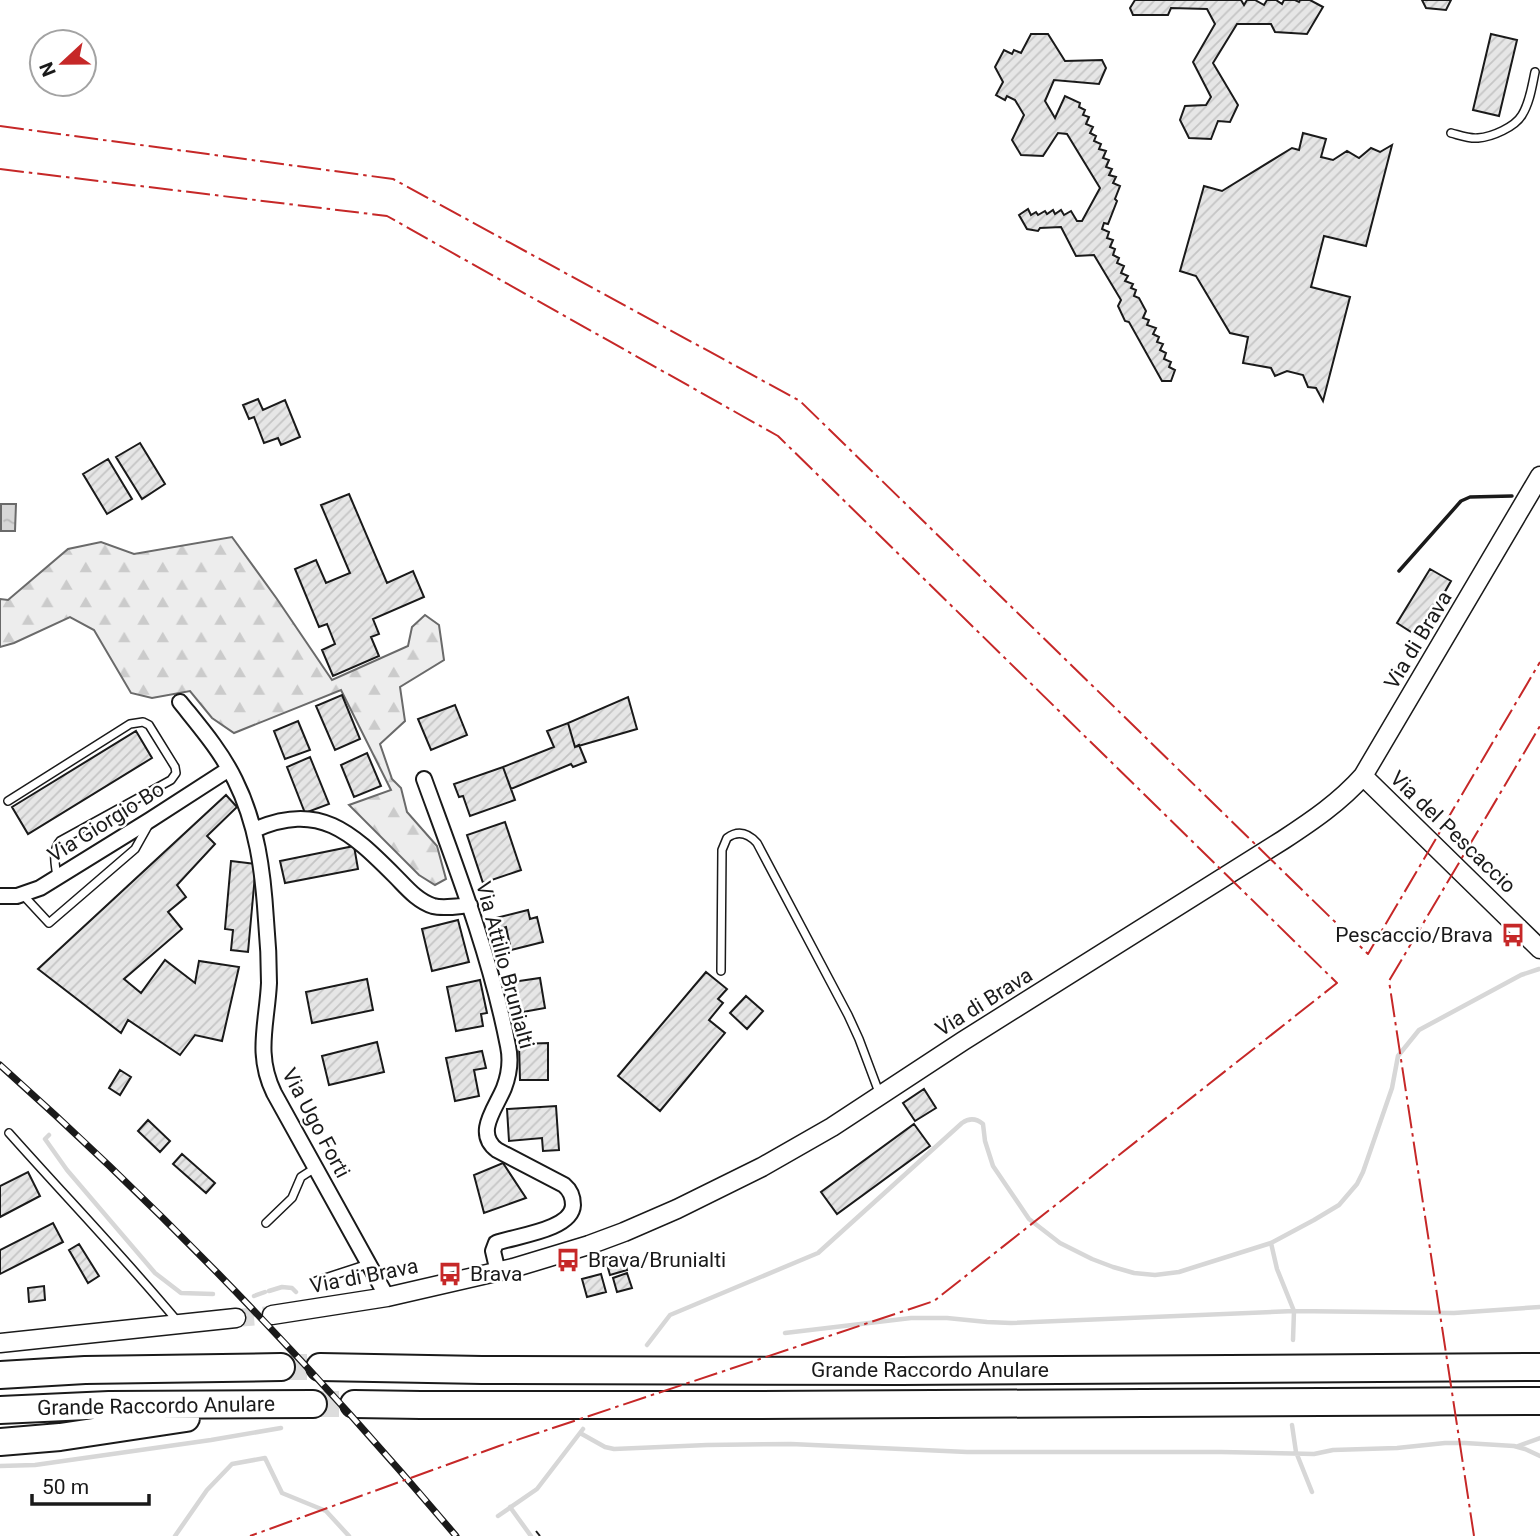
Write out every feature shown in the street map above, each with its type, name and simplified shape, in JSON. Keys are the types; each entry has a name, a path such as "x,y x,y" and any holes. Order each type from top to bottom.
{"highway":[{"name":"Grande Raccordo Anulare","path":"0,1375 85,1370 281,1367"},
{"name":"Grande Raccordo Anulare","path":"320,1367 914,1371 1540,1367"},
{"name":"Grande Raccordo Anulare","path":"354,1404 1540,1401"},
{"name":"Grande Raccordo Anulare","path":"0,1410 108,1405 301,1404 60,1437 0,1442"}],"street":[{"name":"Via di Brava","path":"272,1315 387,1297 498,1272 589,1245 655,1219 715,1191 786,1153 880,1096 1283,840 1348,793 1363,776 1540,476"},
{"name":"Via Ugo Forti","path":"180,702 217,749 229,769 243,797 254,830 262,868 269,964 263,1036 265,1070 274,1093 387,1297"},
{"name":"Via Giorgio Bo","path":"0,896 23,894 40,888 229,769"},
{"name":"Via del Pescaccio","path":"1363,776 1540,949"},
{"name":"Via Attilio Brunialti","path":"424,779 483,947 509,1055 505,1086 487,1127 487,1139 497,1150 564,1185 570,1192 573,1203 572,1212 564,1221 534,1233 496,1243 493,1251 498,1272"},
{"path":"254,830 272,823 294,820 328,823 358,841 422,901 435,906 470,905"},
{"path":"0,1343 236,1318"}],"lane":[{"path":"1451,133 1479,138 1490,136 1517,122 1529,101 1535,72"},
{"path":"8,801 130,724 143,722 149,725 176,773 171,780 60,841 54,854 57,878"},
{"path":"23,894 49,923 135,849 150,820"},
{"path":"721,971 722,850 727,838 742,833 757,843 842,1003 855,1029 880,1096"},
{"path":"9,1133 181,1325"},
{"path":"266,1223 292,1198 301,1177 315,1168"},
{"path":"316,1281 369,1264"}],"green space":[{"path":"232,537 332,680 408,646 412,627 425,615 439,625 444,660 400,687 405,721 380,744 392,779 401,788 407,812 437,846 446,879 435,885 419,875 349,805 391,790 341,690 234,733 212,718 190,691 152,698 131,693 94,630 70,617 0,647 0,599 8,600 68,549 101,542 134,554"}],"water":[{"path":"1,504 16,504 15,531 1,531"}],"building":[{"path":"1135,0 1241,0 1244,5 1247,0 1255,0 1264,5 1267,0 1276,0 1282,4 1284,0 1310,0 1323,7 1307,34 1275,32 1271,24 1237,24 1213,63 1238,105 1230,122 1218,121 1211,139 1189,138 1180,120 1185,106 1206,105 1211,97 1193,62 1215,24 1207,9 1171,8 1168,15 1133,15 1130,8"},
{"path":"1422,0 1451,0 1446,10 1426,8"},
{"path":"1031,34 1048,34 1065,61 1102,60 1106,68 1099,84 1054,80 1045,101 1055,118 1065,96 1080,103 1079,107 1085,110 1083,115 1089,117 1086,124 1093,127 1090,133 1096,136 1094,141 1101,144 1099,149 1106,151 1103,158 1109,160 1106,167 1112,169 1109,175 1116,177 1113,183 1120,186 1108,224 1104,223 1102,229 1109,232 1107,238 1113,240 1110,247 1115,249 1113,255 1119,258 1117,263 1124,266 1121,273 1128,276 1125,281 1133,284 1131,288 1136,290 1134,296 1139,298 1146,311 1143,318 1149,320 1147,325 1156,328 1153,334 1159,337 1157,342 1163,344 1160,350 1166,353 1164,359 1171,362 1169,367 1175,370 1171,381 1162,381 1129,322 1125,321 1118,306 1121,300 1094,255 1076,256 1061,227 1040,228 1038,231 1027,229 1019,215 1028,209 1031,215 1045,211 1047,214 1053,210 1055,214 1061,210 1064,215 1071,211 1077,221 1082,221 1100,188 1067,134 1058,133 1043,156 1021,155 1012,140 1024,115 1015,100 1007,96 1005,100 996,95 1003,82 995,67 1004,50 1012,54 1014,50 1021,53"},
{"path":"1491,34 1517,40 1499,116 1473,110"},
{"path":"1303,133 1326,139 1321,157 1333,160 1347,151 1359,158 1371,148 1380,152 1392,145 1366,246 1324,236 1311,287 1350,297 1323,401 1316,388 1308,387 1303,375 1287,371 1275,376 1271,368 1243,363 1248,337 1230,333 1196,276 1180,271 1204,186 1222,191 1292,148 1299,150"},
{"path":"258,399 263,410 285,400 300,437 281,445 278,438 264,443 254,417 249,419 243,405"},
{"path":"140,443 165,484 142,499 116,457"},
{"path":"108,459 132,499 107,514 83,474"},
{"path":"349,494 387,583 413,571 424,597 373,619 379,634 371,637 379,656 333,676 322,650 335,644 327,624 319,627 295,569 316,560 326,583 350,573 321,505"},
{"path":"1430,569 1451,581 1419,637 1397,623"},
{"path":"342,695 360,739 335,750 316,706"},
{"path":"628,697 637,729 575,747 568,723"},
{"path":"455,705 467,735 431,750 418,719"},
{"path":"298,721 310,750 285,759 274,731"},
{"path":"568,723 575,747 579,745 586,762 573,767 571,764 511,789 503,767 554,747 547,731"},
{"path":"136,731 152,758 28,834 12,807"},
{"path":"367,753 381,786 354,797 341,765"},
{"path":"310,757 329,804 305,813 287,767"},
{"path":"503,767 515,800 470,816 463,796 459,797 454,784"},
{"path":"226,795 237,807 207,836 215,844 177,885 186,897 168,912 182,929 124,979 141,993 165,960 195,983 199,961 239,967 222,1041 195,1035 180,1055 128,1020 121,1033 38,969"},
{"path":"505,822 521,870 483,883 467,835"},
{"path":"354,846 358,869 285,883 280,861"},
{"path":"231,861 256,864 248,952 231,950 233,930 225,929"},
{"path":"528,910 530,919 537,917 543,942 511,950 506,927 499,929 496,918"},
{"path":"458,920 469,962 432,971 422,929"},
{"path":"706,972 727,989 718,999 723,1003 709,1020 725,1033 660,1111 618,1076"},
{"path":"540,978 545,1008 517,1013 512,982"},
{"path":"367,979 373,1010 312,1023 306,992"},
{"path":"480,980 487,1013 481,1014 483,1026 456,1031 447,987"},
{"path":"746,996 763,1011 747,1029 730,1013"},
{"path":"377,1042 384,1072 329,1085 322,1056"},
{"path":"548,1043 548,1080 520,1080 519,1044"},
{"path":"482,1051 486,1068 474,1070 479,1096 455,1101 446,1058"},
{"path":"120,1070 131,1077 120,1095 109,1088"},
{"path":"924,1089 936,1108 915,1121 903,1103"},
{"path":"556,1106 559,1150 543,1151 542,1138 509,1141 507,1109"},
{"path":"148,1120 170,1141 160,1152 138,1131"},
{"path":"914,1124 930,1146 837,1214 821,1192"},
{"path":"182,1154 215,1183 206,1193 173,1164"},
{"path":"503,1163 526,1198 484,1213 474,1175"},
{"path":"28,1172 40,1196 0,1217 0,1186"},
{"path":"53,1223 63,1242 0,1274 0,1250"},
{"path":"79,1244 99,1276 88,1283 69,1250"},
{"path":"623,1256 627,1270 610,1275 606,1261"},
{"path":"627,1273 632,1288 617,1292 613,1278"},
{"path":"601,1274 606,1292 587,1297 582,1279"},
{"path":"44,1286 45,1300 29,1302 28,1288"}],"waterway":[{"path":"647,1345 670,1315 818,1253 962,1123 970,1120 983,1124 993,1166 1029,1219 1060,1243 1092,1259 1134,1273 1155,1275 1179,1272 1271,1243 1339,1205 1357,1184 1392,1088 1398,1056 1419,1030 1521,975 1539,969"},
{"path":"49,1135 45,1139 67,1170 155,1273 181,1293 213,1294"},
{"path":"1271,1243 1277,1269 1294,1311 1293,1340"},
{"path":"269,1291 282,1287 292,1288 296,1292"},
{"path":"254,1296 265,1292"},
{"path":"785,1333 911,1318 1011,1323 1294,1311 1454,1313 1540,1307"},
{"path":"1292,1425 1296,1452 1312,1492"},
{"path":"0,1466 35,1465 281,1428"},
{"path":"498,1516 537,1489 583,1429"},
{"path":"580,1433 614,1449 791,1444 967,1452 1314,1454 1333,1450 1465,1443 1514,1446 1540,1456"},
{"path":"1518,1446 1540,1438"},
{"path":"175,1536 207,1490 232,1464 265,1458 282,1493 326,1511 349,1536"},
{"path":"510,1507 531,1536"}],"tunnel":[{"path":"236,1318 272,1315"},
{"path":"281,1367 320,1367"},
{"path":"313,1404 354,1404"}],"railway":[{"path":"0,1065 120,1176 236,1292 348,1412 456,1536"}],"fence":[{"path":"536,1531 540,1536"}],"wall":[{"path":"1399,571 1461,501 1470,497 1512,496"}],"power":[{"path":"0,126 393,179 800,401 1368,954 1540,662"},
{"path":"0,169 387,216 778,436 1337,983 934,1301 499,1446 250,1536"},
{"path":"1474,1536 1389,981 1540,726"}],"place":[{"name":"Pescaccio/Brava","path":"1513,935"},
{"name":"Brava/Brunialti","path":"568,1260"},
{"name":"Brava","path":"450,1274"}]}
